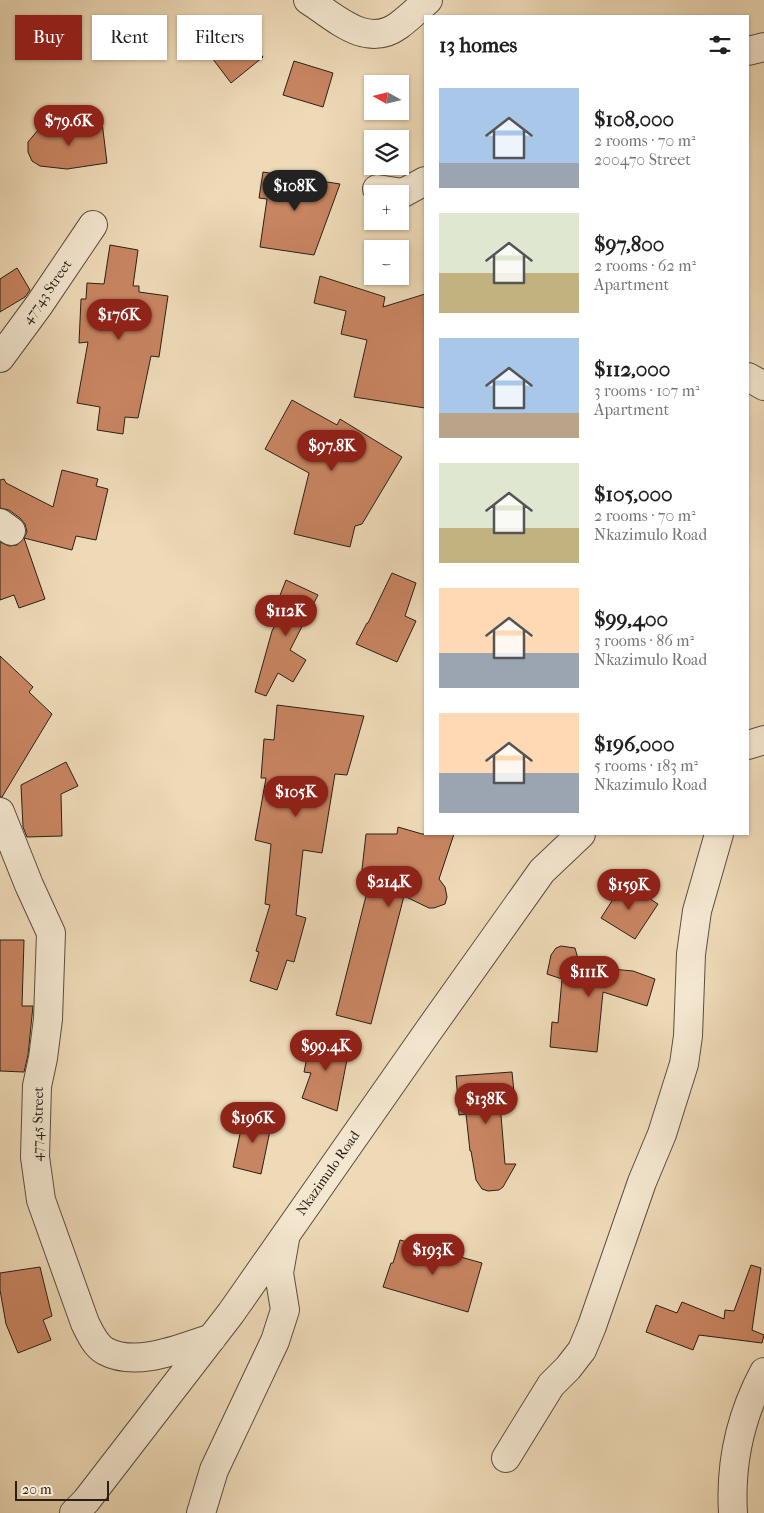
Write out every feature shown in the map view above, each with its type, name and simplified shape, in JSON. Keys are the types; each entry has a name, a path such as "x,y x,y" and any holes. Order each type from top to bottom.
{"street":[{"path":"308,0 349,28 374,35 385,33 397,27 428,0"},
{"path":"749,51 764,47"},
{"path":"409,189 424,182"},
{"name":"47743 Street","path":"0,358 39,305 93,225"},
{"path":"749,378 764,386"},
{"path":"749,745 764,740"},
{"name":"47745 Street","path":"0,812 29,885 51,933 48,1018 37,1086 35,1157 41,1200 85,1323 94,1341 105,1350 121,1356 138,1357 160,1354 212,1338"},
{"name":"Nkazimulo Road","path":"74,1513 231,1313 542,871 580,835"},
{"path":"506,1458 541,1400 582,1350 642,1182 662,1134 684,1064 688,1036 691,954 697,911 718,835"},
{"path":"201,1513 214,1470 275,1341 285,1310 279,1273 286,1233"},
{"path":"733,1513 732,1490 737,1449 747,1407 764,1372"}],"building":[{"path":"214,60 259,60 231,83"},
{"path":"294,61 333,73 323,107 283,95"},
{"path":"102,122 107,163 67,169 40,166 32,161 28,152 28,142 38,130"},
{"path":"263,172 340,184 314,255 260,247 267,199 259,198"},
{"path":"110,245 138,250 133,286 139,286 139,292 168,296 159,357 151,356 138,418 125,417 123,434 97,430 100,407 77,403 88,342 79,343 81,299 86,299 87,283 104,284"},
{"path":"17,268 30,290 25,297 0,312 0,279"},
{"path":"320,276 385,297 383,307 424,294 424,408 354,397 367,340 341,334 346,311 314,303"},
{"path":"292,400 337,425 340,419 402,457 362,524 355,526 350,547 294,534 309,473 265,449"},
{"path":"62,470 98,479 96,486 108,489 96,540 76,536 72,550 24,538 27,532 25,524 9,510 0,508 0,480 4,479 6,483 53,507"},
{"path":"24,538 45,599 19,608 14,595 0,600 0,542 9,546 17,545"},
{"path":"392,573 416,583 405,616 416,621 397,662 356,644"},
{"path":"286,580 318,595 290,650 306,660 293,682 278,673 266,696 255,692 272,631 284,607 277,603"},
{"path":"0,656 33,687 29,692 52,714 2,797 0,797"},
{"path":"277,705 364,716 347,775 335,774 322,853 303,850 296,915 306,918 294,962 287,960 277,990 250,981 259,952 256,951 270,905 265,904 271,844 255,840 266,778 261,778 264,739 274,740"},
{"path":"66,762 78,786 61,794 62,836 27,837 23,827 21,785"},
{"path":"398,827 424,835 454,835 439,879 445,887 447,897 445,904 429,908 404,896 371,1024 336,1015 368,888 360,887 366,834 397,834"},
{"path":"624,882 658,904 635,939 601,918"},
{"path":"0,940 24,940 22,1006 33,1006 28,1055 24,1072 0,1071"},
{"path":"561,946 575,948 580,966 633,971 655,979 647,1006 603,992 597,1052 550,1047 552,1022 558,1023 562,979 547,974 551,955 556,948"},
{"path":"311,1037 350,1044 337,1111 302,1098 311,1073 304,1072"},
{"path":"512,1072 515,1102 500,1103 505,1164 516,1164 503,1187 499,1190 488,1191 482,1189 476,1180 470,1151 466,1114 459,1115 456,1076"},
{"path":"244,1115 272,1121 261,1174 233,1167"},
{"path":"400,1240 482,1263 468,1312 383,1287"},
{"path":"751,1265 761,1268 752,1330 764,1335 762,1343 699,1335 693,1350 646,1332 656,1305 677,1313 682,1302 724,1319 725,1310 734,1311"},
{"path":"40,1267 52,1316 43,1320 51,1340 18,1353 6,1324 0,1290 0,1273"}]}
